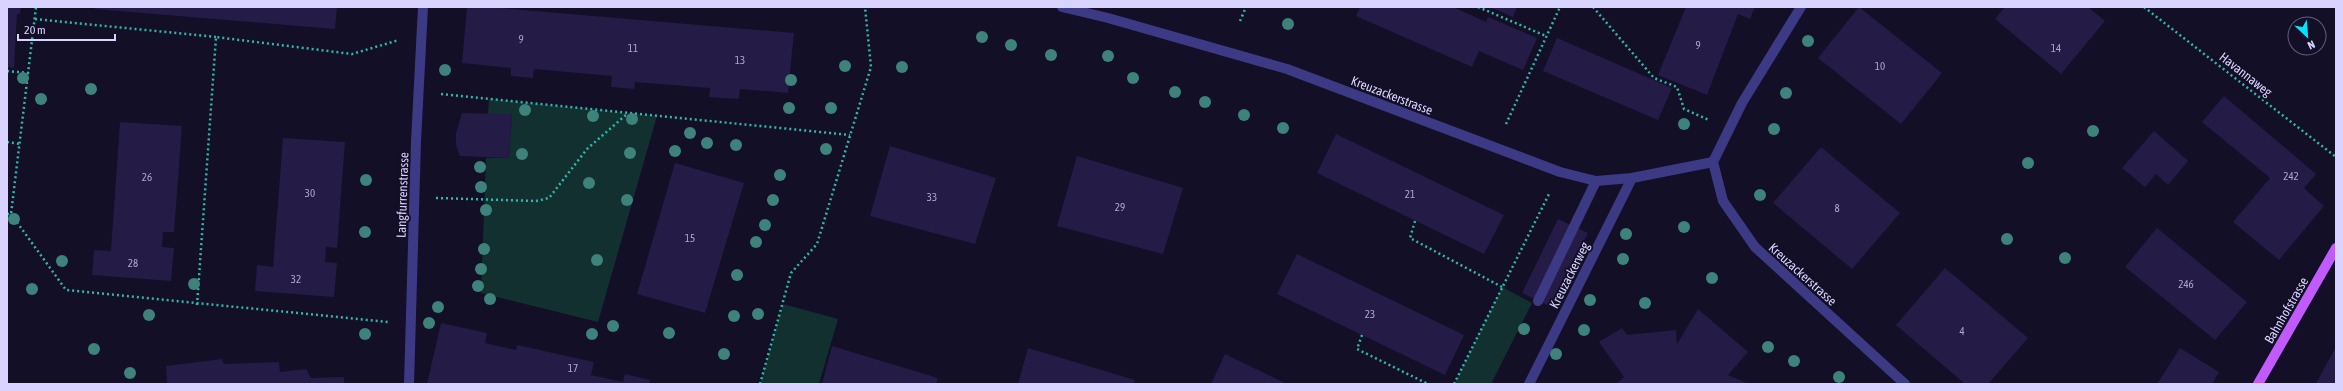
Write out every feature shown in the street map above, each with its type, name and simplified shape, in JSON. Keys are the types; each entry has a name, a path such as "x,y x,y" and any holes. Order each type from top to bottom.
{"main road":[{"name":"Bahnhofstrasse","path":"2258,384 2336,248"}],"street":[{"name":"Langfurrenstrasse","path":"410,384 415,197 423,7"},
{"name":"Kreuzackerstrasse","path":"1062,7 1108,18 1287,70 1560,172 1596,181 1632,178 1714,162 1722,201 1755,247 1905,384"},
{"path":"1714,162 1742,103 1802,7"},
{"name":"Kreuzackerweg","path":"1529,384 1632,178"},
{"path":"1538,301 1596,181"}],"path":[{"path":"36,7 11,214 66,290 197,305 411,324"},
{"path":"760,384 791,273 817,244 871,67 865,7"},
{"path":"1240,20 1246,7"},
{"path":"1478,7 1546,36"},
{"path":"1506,124 1560,7"},
{"path":"1593,7 1654,78 1676,87 1684,109 1712,122"},
{"name":"Havannaweg","path":"2144,7 2336,157"},
{"path":"35,19 216,37 352,54 395,40 421,40"},
{"path":"197,305 216,37"},
{"path":"7,71 29,73"},
{"path":"419,92 850,135"},
{"path":"415,197 543,200 553,193 587,149 628,114"},
{"path":"7,142 20,144"},
{"path":"1454,384 1560,172"},
{"path":"1415,221 1410,238 1502,287"},
{"path":"1362,335 1357,349 1428,384"}],"green space":[{"path":"489,99 657,116 598,322 481,293 486,158 509,158 512,115 488,114"},
{"path":"1502,287 1532,303 1491,384 1454,384"},
{"path":"783,304 838,319 819,384 760,384"}],"building":[{"path":"7,7 21,7 20,14 17,14 14,68 7,67"},
{"path":"95,7 337,7 335,29 95,9"},
{"path":"467,7 488,7 794,33 788,93 740,89 739,99 709,97 710,88 635,82 634,89 611,87 612,76 534,69 533,78 511,76 511,68 462,63"},
{"path":"1360,7 1453,7 1486,22 1488,17 1537,38 1523,70 1479,51 1472,67 1356,16"},
{"path":"1490,7 1517,7 1513,17"},
{"path":"1686,7 1755,7 1750,19 1738,14 1707,95 1658,75"},
{"path":"1859,7 1942,73 1901,124 1818,58"},
{"path":"2005,7 2088,7 2105,21 2061,74 1995,19"},
{"path":"1557,38 1672,88 1658,120 1543,71"},
{"path":"2224,96 2316,174 2304,188 2324,206 2279,260 2233,222 2270,178 2202,122"},
{"path":"462,113 512,114 509,158 460,156 456,145 456,133"},
{"path":"120,122 182,126 174,232 163,232 162,247 174,248 171,281 92,275 94,250 111,251"},
{"path":"2154,131 2188,161 2168,185 2156,174 2145,187 2122,168"},
{"path":"1336,134 1504,215 1484,254 1317,173"},
{"path":"283,138 345,142 337,248 326,247 325,262 337,263 334,297 255,291 257,265 273,267"},
{"path":"890,146 996,178 975,244 870,216"},
{"path":"1821,147 1900,213 1852,269 1773,203"},
{"path":"1077,156 1183,188 1163,254 1057,226"},
{"path":"675,163 744,183 705,313 637,294"},
{"path":"1558,219 1588,233 1552,307 1522,293"},
{"path":"2157,228 2247,302 2215,340 2125,267"},
{"path":"1297,254 1464,335 1445,375 1277,294"},
{"path":"1945,268 2028,338 1988,384 1965,384 1896,325"},
{"path":"1698,309 1748,352 1728,375 1749,384 1616,384 1624,377 1599,342 1622,328 1627,335 1676,330 1677,344"},
{"path":"441,323 487,333 485,343 516,350 517,345 594,362 591,375 623,382 625,374 650,380 649,384 427,384"},
{"path":"832,346 938,378 936,384 822,384"},
{"path":"2336,347 2336,384 2316,384 2321,374"},
{"path":"1028,348 1135,380 1133,384 1018,384"},
{"path":"2180,348 2219,372 2212,384 2157,384"},
{"path":"1225,354 1287,384 1211,384"},
{"path":"222,359 224,364 279,362 280,372 306,369 311,378 344,377 344,384 167,384 166,366"}]}
